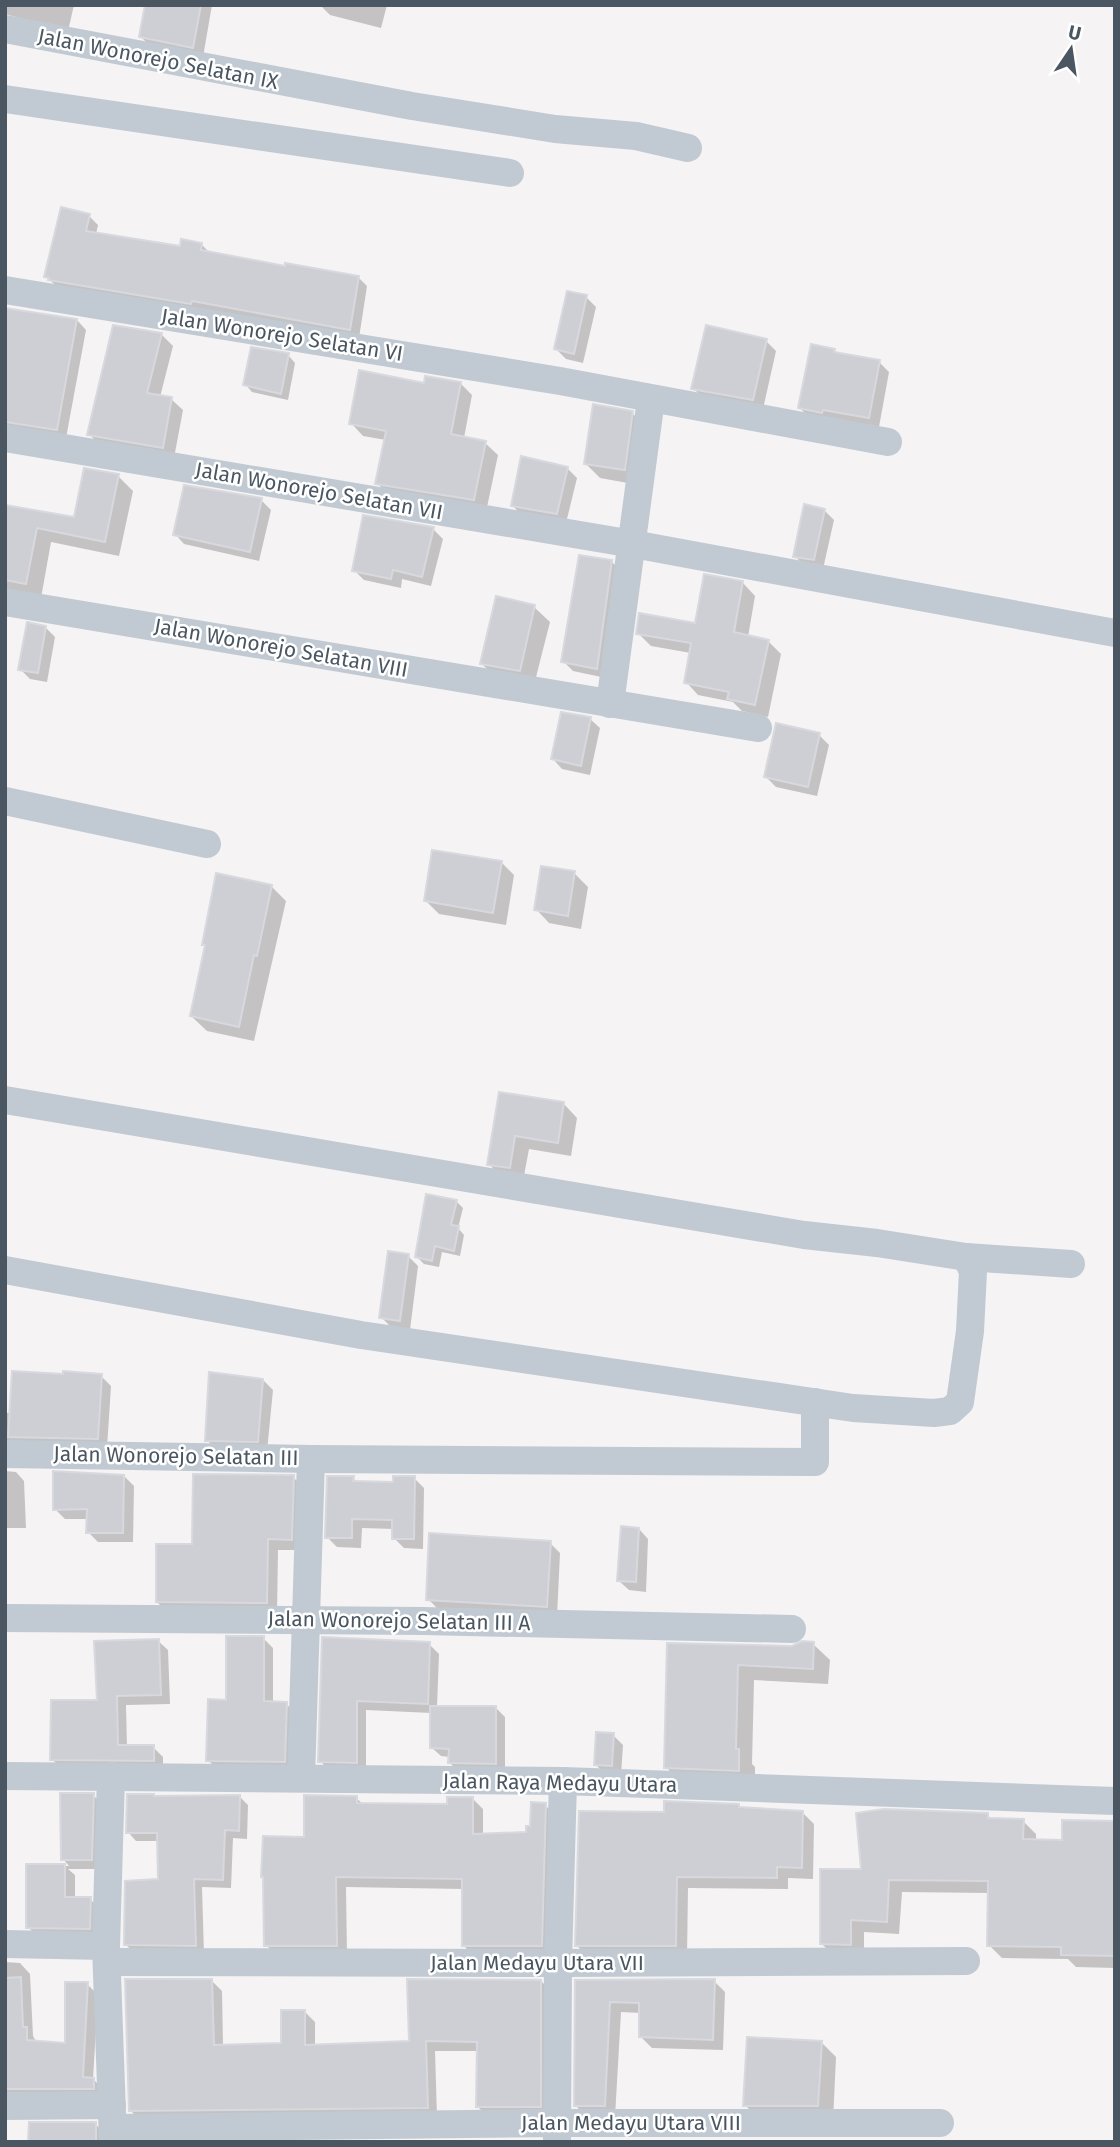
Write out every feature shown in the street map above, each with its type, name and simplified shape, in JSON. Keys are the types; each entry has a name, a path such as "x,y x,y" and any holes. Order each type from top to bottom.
{"street":[{"name":"Jalan Wonorejo Selatan IX","path":"5,29 310,89 524,124 636,136 688,148"},
{"path":"5,99 510,173"},
{"name":"Jalan Wonorejo Selatan VI","path":"5,290 560,381 888,442"},
{"path":"610,704 651,399"},
{"name":"Jalan Wonorejo Selatan VII","path":"5,438 632,544 1115,633"},
{"name":"Jalan Wonorejo Selatan VIII","path":"5,601 758,728"},
{"path":"5,801 207,844"},
{"path":"5,1100 804,1235 966,1257 1071,1264"},
{"path":"5,1270 361,1335 853,1408 934,1413 950,1411 960,1402 970,1331 972,1271 966,1257"},
{"path":"311,1459 815,1462 815,1402"},
{"name":"Jalan Wonorejo Selatan III","path":"5,1454 311,1459 302,1778"},
{"name":"Jalan Wonorejo Selatan III A","path":"5,1618 423,1620 792,1629"},
{"name":"Jalan Raya Medayu Utara","path":"5,1776 564,1781 1115,1801"},
{"path":"111,1776 107,1954 113,2125"},
{"path":"557,2132 558,1963 564,1781"},
{"name":"Jalan Medayu Utara VII","path":"5,1944 107,1954 558,1963 966,1961"},
{"name":"Jalan Medayu Utara VIII","path":"5,2106 113,2125 557,2132 940,2123"}],"building":[{"path":"145,5 201,5 193,48 139,37"},
{"path":"61,207 90,214 86,231 180,246 181,239 202,243 201,250 285,266 285,263 359,276 350,330 192,301 191,304 48,280 49,278 44,277"},
{"path":"567,291 587,295 574,354 554,349"},
{"path":"5,308 77,319 57,430 5,422"},
{"path":"113,325 162,333 147,393 172,397 163,448 87,435"},
{"path":"706,325 767,339 753,400 691,389"},
{"path":"811,344 835,349 834,352 880,360 869,418 798,408"},
{"path":"251,347 289,353 281,394 243,385"},
{"path":"359,370 424,383 425,376 461,382 451,434 486,441 474,500 375,484 386,431 349,424"},
{"path":"593,404 633,411 625,470 584,464"},
{"path":"521,456 568,467 557,514 511,506"},
{"path":"84,468 119,474 105,542 37,528 26,584 5,580 5,505 74,517"},
{"path":"184,485 262,498 250,552 173,535"},
{"path":"804,504 825,509 814,560 793,557"},
{"path":"363,515 434,527 422,577 393,570 391,579 352,571"},
{"path":"579,555 612,560 597,669 561,662"},
{"path":"704,574 743,581 734,632 769,640 755,705 727,699 729,692 684,683 691,643 636,634 639,613 695,623"},
{"path":"496,596 535,605 520,671 480,664"},
{"path":"27,622 46,626 38,673 18,670"},
{"path":"561,712 591,717 581,766 551,759"},
{"path":"776,723 820,733 808,787 764,777"},
{"path":"432,850 502,861 493,913 424,901"},
{"path":"541,866 575,871 568,916 534,910"},
{"path":"216,873 272,885 239,1027 190,1016"},
{"path":"499,1092 564,1102 558,1143 515,1136 510,1168 487,1165"},
{"path":"426,1194 457,1200 451,1225 459,1226 454,1251 435,1246 432,1261 415,1257"},
{"path":"388,1251 409,1254 400,1321 379,1318"},
{"path":"12,1371 102,1374 98,1439 8,1437"},
{"path":"209,1372 263,1379 258,1442 205,1441"},
{"path":"53,1471 124,1475 123,1533 86,1533 87,1509 53,1510"},
{"path":"193,1474 294,1475 292,1540 268,1539 267,1603 156,1602 156,1544 192,1544"},
{"path":"327,1476 354,1476 353,1481 393,1482 393,1476 415,1476 414,1539 392,1539 392,1520 352,1519 352,1538 325,1538"},
{"path":"621,1526 639,1528 636,1582 617,1581"},
{"path":"429,1533 551,1541 547,1607 426,1600"},
{"path":"226,1636 264,1636 264,1701 287,1702 285,1762 206,1761 208,1699 226,1700"},
{"path":"322,1637 430,1642 428,1704 357,1701 357,1763 318,1762"},
{"path":"159,1639 161,1695 117,1696 118,1745 154,1745 154,1761 50,1760 51,1700 97,1700 94,1641"},
{"path":"802,1641 814,1642 813,1669 738,1665 736,1749 739,1749 739,1771 664,1768 667,1643 792,1646"},
{"path":"430,1706 496,1706 496,1764 448,1763 449,1749 430,1748"},
{"path":"596,1732 614,1733 612,1766 594,1765"},
{"path":"60,1793 94,1793 92,1860 61,1860"},
{"path":"127,1794 240,1795 239,1831 225,1830 223,1880 194,1879 196,1946 124,1945 125,1881 158,1879 157,1833 126,1833"},
{"path":"304,1795 357,1796 357,1803 447,1804 447,1797 473,1797 473,1834 526,1832 526,1826 530,1826 531,1802 546,1803 542,1946 462,1946 462,1879 336,1877 337,1946 264,1946 261,1877 263,1836 304,1837"},
{"path":"664,1801 739,1804 739,1807 803,1811 802,1868 777,1867 777,1878 677,1877 676,1946 575,1946 579,1811 664,1812"},
{"path":"884,1809 988,1813 988,1818 1024,1819 1023,1839 1062,1840 1062,1820 1115,1821 1115,1956 1061,1955 1061,1947 987,1946 988,1881 889,1880 887,1922 851,1920 851,1945 820,1944 820,1869 861,1869 856,1813"},
{"path":"26,1864 65,1864 65,1897 91,1897 90,1929 26,1928"},
{"path":"21,1977 23,2027 27,2027 27,2040 65,2043 65,1982 88,1982 83,2077 94,2078 94,2089 5,2089 5,1978"},
{"path":"125,1979 212,1979 214,2045 281,2043 281,2010 305,2010 305,2045 409,2041 407,1979 541,1980 541,2107 476,2107 477,2042 426,2041 428,2108 129,2111"},
{"path":"715,1979 713,2040 639,2037 639,2003 610,2002 605,2106 574,2106 575,1980"},
{"path":"747,2037 822,2041 818,2106 743,2106"},
{"path":"29,2122 96,2122 96,2142 28,2142"}]}
